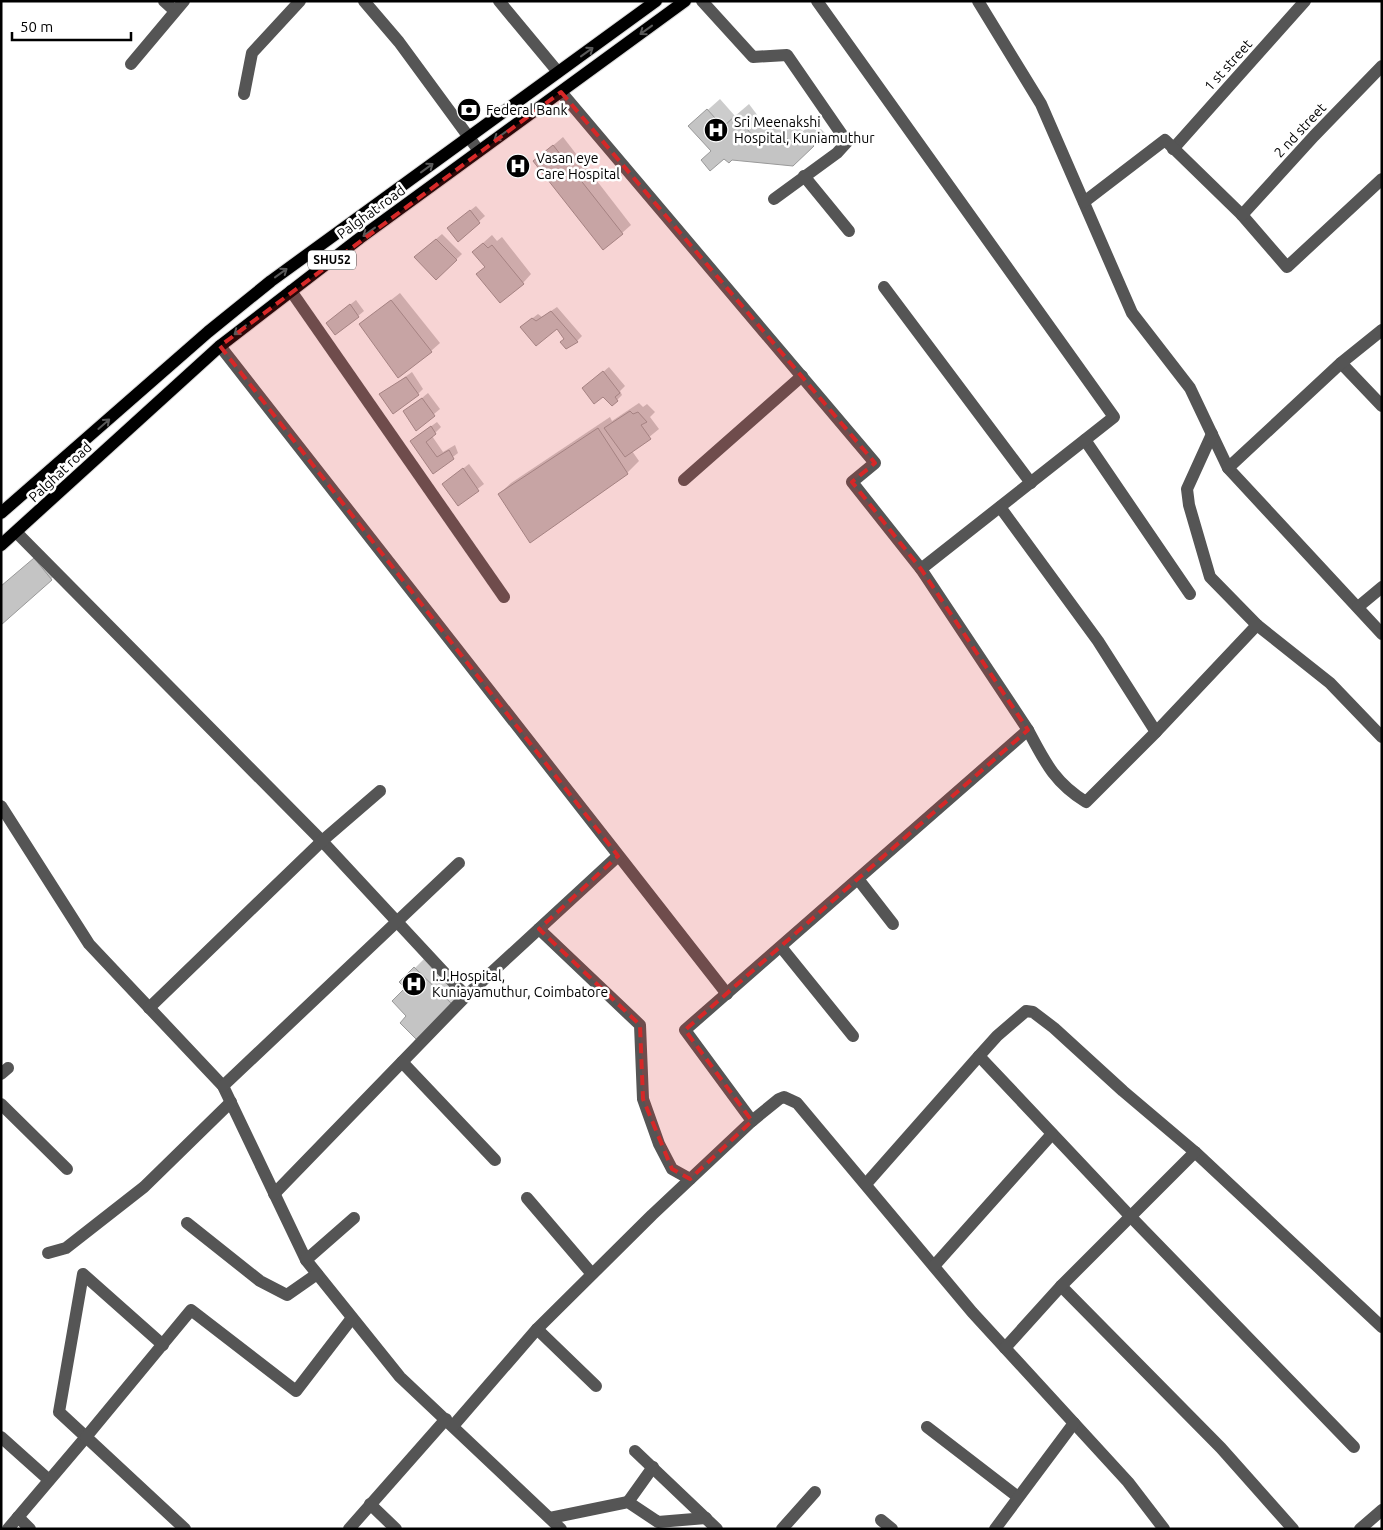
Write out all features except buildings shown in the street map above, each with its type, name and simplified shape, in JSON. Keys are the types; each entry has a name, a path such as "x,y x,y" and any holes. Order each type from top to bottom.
{"main road":[{"name":"Palghat road","path":"1,513 264,286 656,1"},
{"name":"Palghat road","path":"1,546 220,346 291,291 685,1"}],"street":[{"path":"164,1 175,12"},
{"path":"131,64 184,1"},
{"path":"244,94 252,53 300,1"},
{"path":"364,1 422,73 479,152"},
{"path":"499,1 558,72"},
{"path":"702,1 753,57 787,55 847,142 837,153 774,199"},
{"path":"817,1 1114,417 921,569"},
{"path":"978,1 1041,104 1132,313 1190,388 1228,468 1382,634"},
{"name":"1 st street","path":"1173,149 1305,1"},
{"name":"2 nd street","path":"1242,215 1314,136 1382,66"},
{"path":"561,92 875,463 852,482 921,569 1028,730 1051,773 1068,791 1086,802 1156,732 1257,625"},
{"path":"1084,202 1164,140 1242,215 1287,267 1382,179"},
{"path":"804,176 849,230"},
{"path":"884,287 1031,483"},
{"path":"291,291 504,597"},
{"path":"1228,468 1341,363 1382,330"},
{"path":"220,346 727,994"},
{"path":"1341,363 1382,406"},
{"path":"684,480 802,376"},
{"path":"1212,434 1187,490 1189,505 1210,577 1257,625 1330,683 1382,737"},
{"path":"1085,440 1190,594"},
{"path":"1000,507 1098,641 1156,732"},
{"path":"16,532 322,841 466,996"},
{"path":"1358,607 1382,587"},
{"path":"752,1121 685,1030 1028,730"},
{"path":"149,1008 322,841 380,791"},
{"path":"1,806 89,944 223,1086 306,1260 400,1377 561,1529"},
{"path":"274,1194 466,996 618,856"},
{"path":"223,1086 459,863"},
{"path":"858,879 893,924"},
{"path":"539,929 640,1025 643,1099 659,1144 672,1169 690,1179"},
{"path":"780,947 853,1036"},
{"path":"866,1184 979,1056 1026,1010 1032,1012 1054,1028 1123,1091 1195,1152 1382,1327"},
{"path":"979,1056 1130,1216 1354,1446"},
{"path":"402,1062 495,1160"},
{"path":"348,1529 537,1329 592,1274 752,1121 784,1097 790,1098 797,1103 972,1312 1128,1482 1164,1529"},
{"path":"48,1253 66,1248 144,1187 231,1102"},
{"path":"1,1104 67,1169"},
{"path":"934,1266 1052,1134"},
{"path":"1005,1348 1061,1286 1195,1152"},
{"path":"528,1198 592,1274"},
{"path":"306,1260 354,1218"},
{"path":"187,1223 260,1281 287,1295 317,1274"},
{"path":"163,1345 83,1274 59,1412 179,1527"},
{"path":"1061,1286 1221,1448 1293,1529"},
{"path":"8,1529 191,1310 296,1391 352,1318"},
{"path":"537,1329 596,1386"},
{"path":"995,1529 1074,1423"},
{"path":"928,1427 1018,1497"},
{"path":"1,1437 49,1480"},
{"path":"635,1451 717,1529"},
{"path":"550,1518 628,1502 653,1468"},
{"path":"782,1529 815,1492"},
{"path":"628,1502 658,1522 706,1518"},
{"path":"370,1504 396,1529"},
{"path":"1360,1529 1382,1510"},
{"path":"18,1517 30,1529"},
{"path":"881,1520 892,1529"}],"highlighted area":[{"path":"561,92 875,463 852,482 921,569 1028,730 685,1030 752,1121 690,1179 672,1169 643,1099 640,1025 539,929 618,856 220,346"}],"place":[{"name":"Federal Bank","path":"469,110"},
{"name":"Sri Meenakshi Hospital, Kuniamuthur","path":"716,130"},
{"name":"Vasan eye Care Hospital","path":"518,166"},
{"name":"I.J.Hospital, Kuniayamuthur, Coimbatore","path":"414,984"}]}
